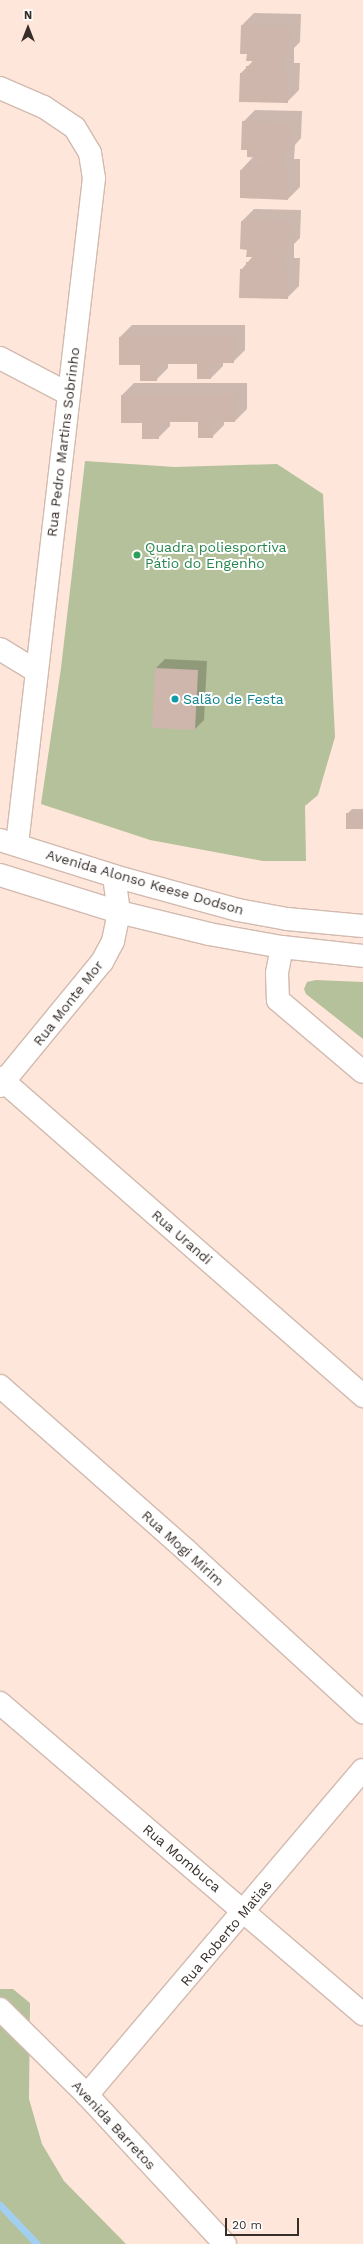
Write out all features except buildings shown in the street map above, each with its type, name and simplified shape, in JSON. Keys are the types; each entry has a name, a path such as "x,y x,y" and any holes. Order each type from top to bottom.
{"street":[{"name":"Rua Pedro Martins Sobrinho","path":"0,88 44,108 74,128 90,153 94,178 36,671 8,842"},
{"path":"0,358 69,394"},
{"path":"0,649 36,671"},
{"name":"Avenida Alonso Keese Dodson","path":"8,842 114,876 238,910 287,919 363,926"},
{"name":"Avenida Alonso Keese Dodson","path":"0,875 119,912 209,934 282,947 363,956"},
{"path":"114,876 119,912"},
{"name":"Rua Monte Mor","path":"1,1082 102,962 113,940 119,912"},
{"path":"282,947 277,973 278,1000 363,1072"},
{"name":"Rua Urandi","path":"1,1082 363,1396"},
{"name":"Rua Mogi Mirim","path":"0,1386 181,1546 363,1712"},
{"name":"Rua Mombuca","path":"0,1703 245,1911 363,2014"},
{"name":"Rua Roberto Matias","path":"87,2095 245,1911 363,1770"},
{"name":"Avenida Barretos","path":"0,2009 87,2095 225,2244"}],"green space":[{"path":"85,461 175,467 277,464 323,494 335,737 318,795 305,806 306,861 263,861 150,840 41,804 61,668"},
{"path":"316,980 363,982 363,1039 306,994 304,989 307,982"},
{"path":"0,1989 13,1989 30,2003 29,2099 42,2144 64,2181 126,2244 0,2244"}],"waterway":[{"path":"0,2205 37,2244"}],"place":[{"name":"Quadra poliesportiva Pátio do Engenho","path":"137,555"},
{"name":"Salão de Festa","path":"175,699"}]}
